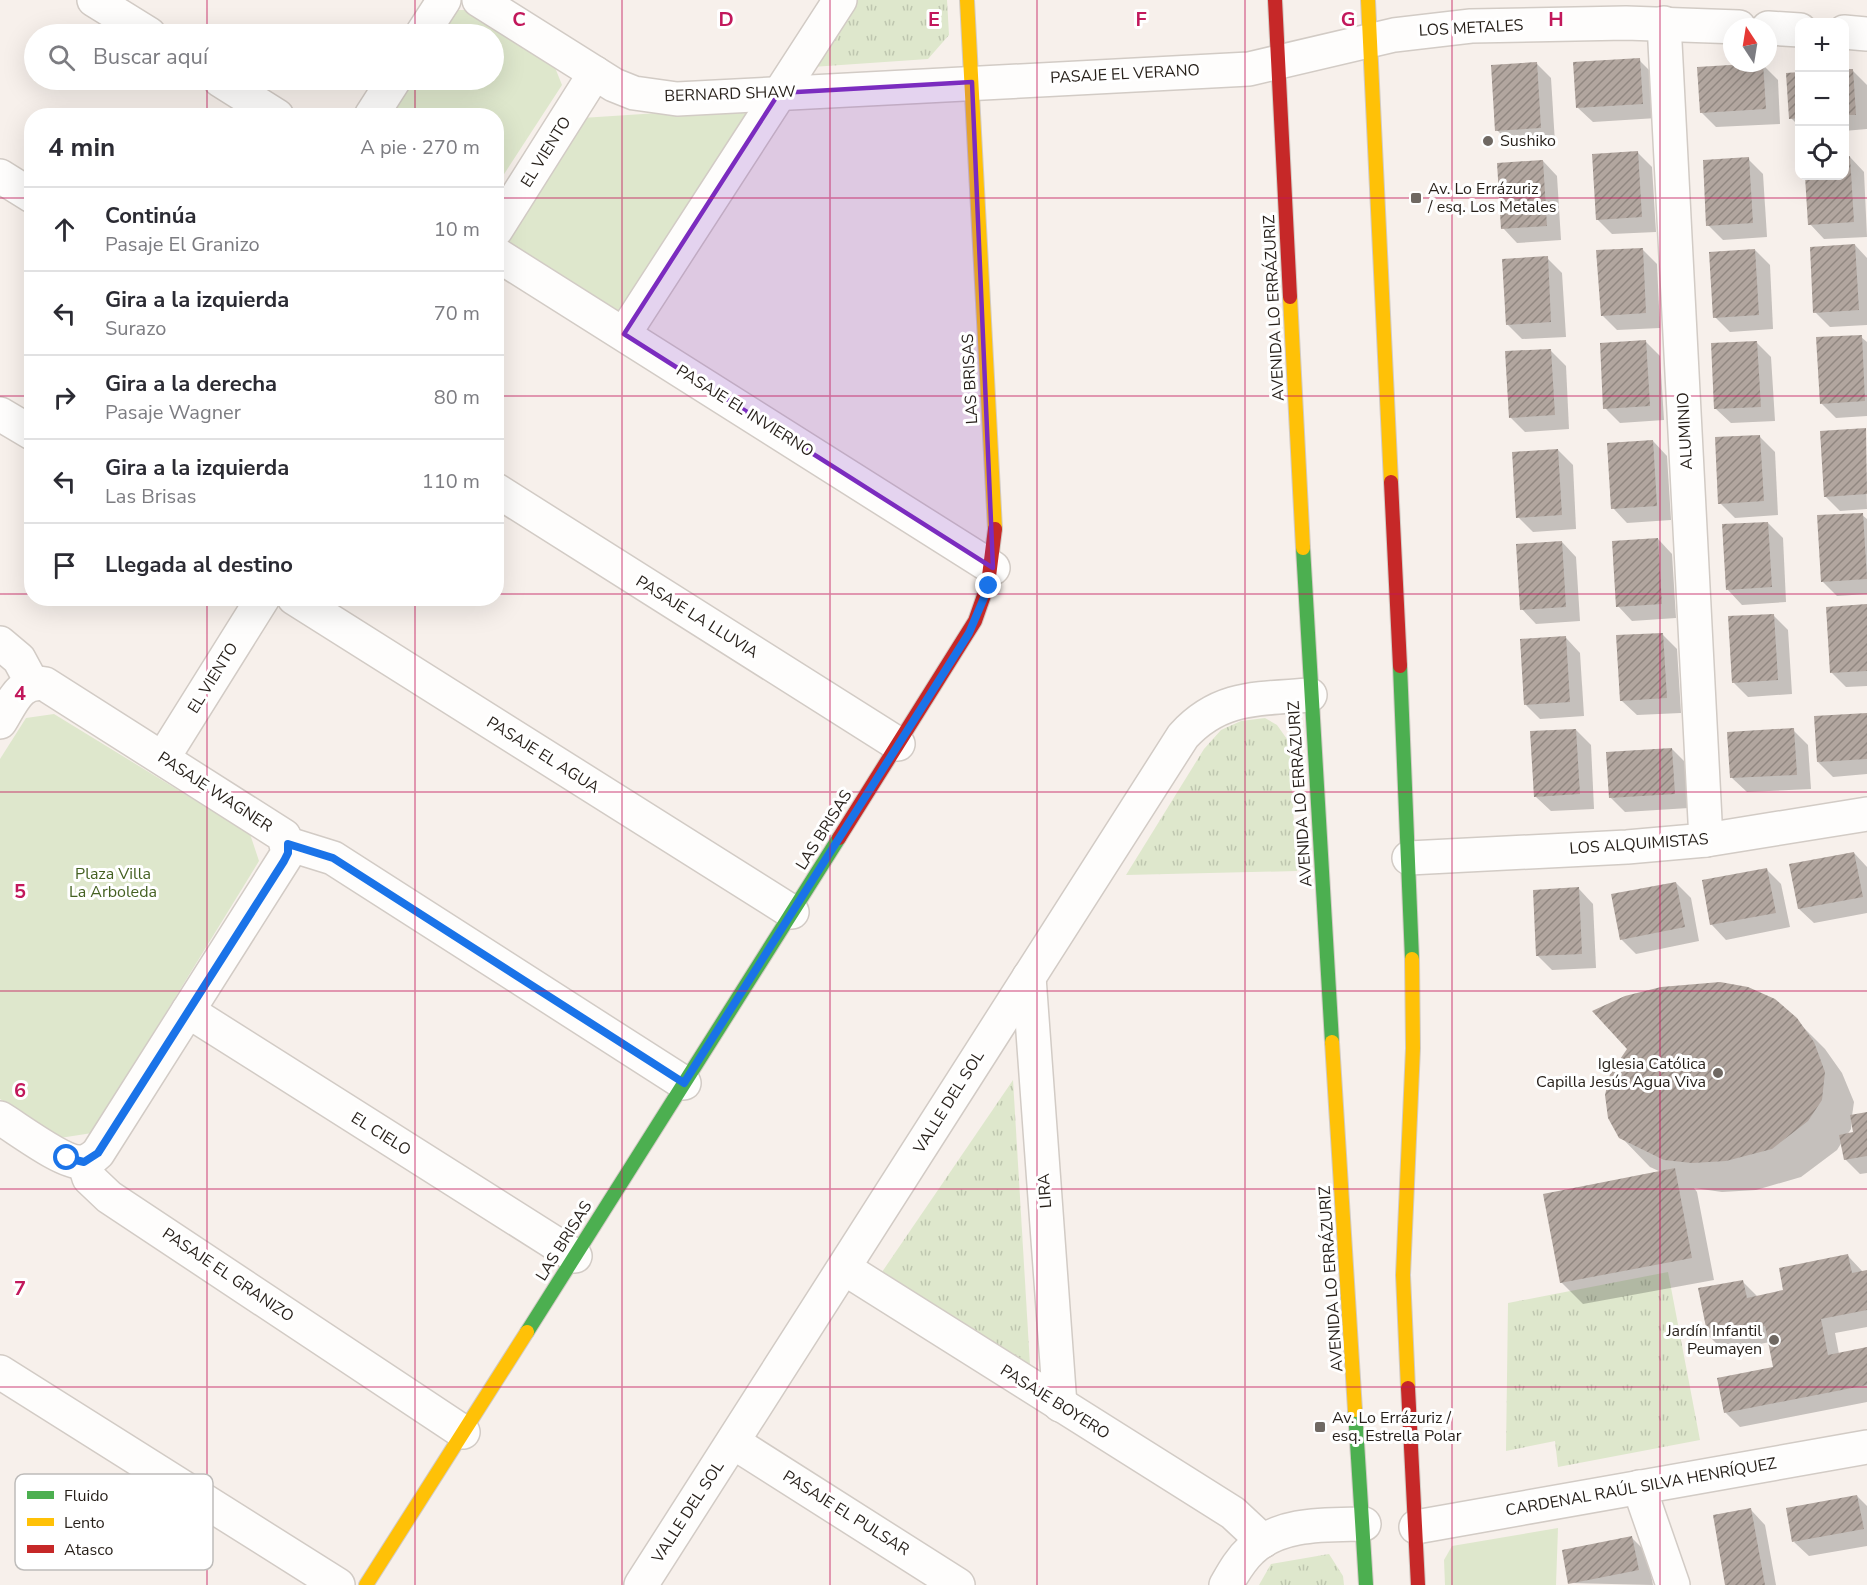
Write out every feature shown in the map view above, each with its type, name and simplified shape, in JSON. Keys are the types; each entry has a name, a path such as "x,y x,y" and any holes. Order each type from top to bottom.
{"main road":[{"name":"LAS BRISAS","path":"366,1585 977,619 993,567 995,531 967,0"},
{"name":"AVENIDA LO ERRÁZURIZ","path":"1275,0 1310,695 1364,1524 1366,1585"},
{"path":"1368,0 1409,858 1413,1048 1403,1275 1418,1585"}],"street":[{"path":"94,0 133,24"},
{"path":"428,24 444,0"},
{"name":"BERNARD SHAW","path":"479,0 614,85 634,93 677,99 972,82"},
{"path":"624,334 840,0"},
{"name":"LOS METALES","path":"1278,62 1413,31 1471,26 1664,23 1723,26"},
{"name":"ALUMINIO","path":"1664,23 1706,840"},
{"path":"1777,29 1795,30"},
{"path":"1849,32 1867,34"},
{"name":"PASAJE EL VERANO","path":"972,82 1249,69 1278,62"},
{"name":"EL VIENTO","path":"504,217 596,73"},
{"path":"236,90 264,108"},
{"path":"376,108 388,90"},
{"path":"0,176 24,191"},
{"name":"PASAJE EL INVIERNO","path":"504,259 993,567"},
{"path":"0,414 24,429"},
{"name":"PASAJE LA LLUVIA","path":"504,495 898,744"},
{"name":"EL VIENTO","path":"163,758 258,606"},
{"name":"PASAJE EL AGUA","path":"307,606 792,912"},
{"path":"0,643 19,659 32,683 20,689 0,722"},
{"name":"PASAJE WAGNER","path":"32,683 45,684 163,758 284,836 288,844 333,858 684,1083"},
{"name":"VALLE DEL SOL","path":"641,1585 1179,743 1194,724 1207,714 1238,701 1310,695"},
{"name":"LOS ALQUIMISTAS","path":"1409,858 1627,847 1706,840 1867,814"},
{"path":"0,1118 67,1158 84,1162 98,1153 284,861 288,853 288,844"},
{"name":"LIRA","path":"1029,977 1060,1405"},
{"name":"EL CIELO","path":"188,1011 575,1256"},
{"name":"PASAJE EL GRANIZO","path":"84,1162 89,1178 109,1197 463,1432"},
{"name":"PASAJE BOYERO","path":"844,1268 1233,1513 1263,1541"},
{"path":"0,1372 162,1474"},
{"name":"PASAJE EL PULSAR","path":"733,1442 958,1585"},
{"name":"CARDENAL RAÚL SILVA HENRÍQUEZ","path":"1416,1527 1867,1447"},
{"path":"1639,1487 1673,1585"},
{"path":"213,1506 338,1585"},
{"path":"1226,1585 1245,1556 1263,1541 1293,1529 1364,1524"}],"highlighted area":[{"path":"972,82 993,568 624,334 779,93"}],"green space":[{"path":"856,0 947,0 949,35 928,59 812,67"},
{"path":"449,10 464,10 487,24 440,24"},
{"path":"504,34 554,65 562,85 504,174 504,108 389,108 400,90 504,90"},
{"path":"750,107 614,320 504,243 504,239 582,118"},
{"name":"Plaza Villa La Arboleda","path":"54,714 250,834 259,861 92,1133 60,1138 0,1099 0,759 26,718"},
{"path":"1265,718 1277,725 1289,742 1297,871 1126,875 1204,749 1221,730 1241,721"},
{"path":"1013,1080 1030,1365 882,1272"},
{"path":"1668,1272 1700,1440 1558,1467 1555,1441 1506,1451 1508,1303"},
{"path":"1558,1528 1556,1585 1445,1585 1444,1560 1452,1546"},
{"path":"1329,1554 1343,1576 1344,1585 1259,1585 1271,1564"}],"building":[{"path":"1640,58 1643,104 1576,108 1573,62"},
{"path":"1537,62 1541,128 1495,131 1491,65"},
{"path":"1723,65 1723,72 1764,72 1766,109 1700,113 1697,67"},
{"path":"1849,69 1853,69 1856,115 1849,115"},
{"path":"1795,72 1795,118 1789,119 1786,73"},
{"path":"1638,151 1642,217 1596,220 1592,154"},
{"path":"1850,156 1854,222 1808,225 1805,180 1849,180"},
{"path":"1749,157 1753,223 1706,226 1703,160"},
{"path":"1543,160 1547,226 1501,229 1497,163"},
{"path":"1855,244 1859,310 1813,313 1810,247"},
{"path":"1643,248 1646,313 1601,316 1596,250"},
{"path":"1755,249 1759,315 1713,318 1709,252"},
{"path":"1548,256 1551,322 1506,325 1502,259"},
{"path":"1862,335 1865,401 1820,404 1816,337"},
{"path":"1646,340 1650,406 1603,409 1600,343"},
{"path":"1757,341 1761,407 1714,409 1711,343"},
{"path":"1551,349 1555,415 1509,418 1505,351"},
{"path":"1866,428 1867,494 1824,497 1820,431"},
{"path":"1760,435 1764,501 1718,504 1715,437"},
{"path":"1653,440 1657,506 1611,509 1607,443"},
{"path":"1558,449 1562,515 1516,518 1512,452"},
{"path":"1863,513 1867,579 1821,582 1817,515"},
{"path":"1768,522 1772,587 1726,590 1722,524"},
{"path":"1658,538 1662,604 1616,607 1612,541"},
{"path":"1562,541 1566,607 1520,610 1516,544"},
{"path":"1867,604 1867,671 1830,673 1826,607"},
{"path":"1774,614 1778,680 1732,683 1728,616"},
{"path":"1663,633 1667,698 1620,701 1616,635"},
{"path":"1566,636 1570,702 1524,705 1520,639"},
{"path":"1867,713 1867,759 1817,762 1814,716"},
{"path":"1794,728 1797,775 1730,778 1727,732"},
{"path":"1576,729 1580,794 1534,797 1530,731"},
{"path":"1672,748 1675,794 1609,798 1606,752"},
{"path":"1854,852 1863,897 1798,909 1789,864"},
{"path":"1767,868 1776,913 1710,925 1702,880"},
{"path":"1676,882 1685,927 1620,940 1611,894"},
{"path":"1579,887 1582,954 1536,956 1533,890"},
{"name":"Iglesia Católica Capilla Jesús Agua Viva","path":"1720,982 1748,987 1775,999 1797,1018 1814,1042 1825,1072 1822,1100 1808,1121 1772,1149 1726,1161 1692,1163 1664,1160 1619,1138 1608,1118 1605,1095 1610,1074 1627,1049 1592,1011 1625,996 1661,987"},
{"path":"1867,1112 1867,1156 1844,1160 1839,1135 1853,1132 1850,1115"},
{"path":"1675,1168 1692,1258 1560,1283 1543,1194"},
{"path":"1848,1254 1852,1273 1867,1270 1867,1310 1821,1319 1828,1355 1867,1347 1867,1385 1724,1413 1717,1378 1773,1367 1765,1326 1708,1337 1698,1288 1743,1280 1747,1298 1783,1290 1779,1268"},
{"path":"1857,1495 1864,1529 1792,1542 1786,1508"},
{"path":"1751,1508 1765,1585 1725,1585 1713,1515"},
{"path":"1632,1536 1639,1570 1568,1584 1562,1550"}],"traffic: fast":[{"path":"1303,548 1332,1042"},
{"path":"1400,666 1412,959"},
{"path":"527,1332 839,838"},
{"path":"1355,1410 1366,1585"}],"traffic: slow":[{"path":"967,0 995,529"},
{"path":"1368,0 1391,482"},
{"path":"1290,297 1303,548"},
{"path":"1408,1388 1403,1275 1413,1048 1412,959"},
{"path":"1332,1042 1355,1410"},
{"path":"366,1585 527,1332"}],"traffic: jam":[{"path":"1275,0 1290,297"},
{"path":"1391,482 1400,666"},
{"path":"839,838 975,621 988,584 995,529"},
{"path":"1408,1388 1418,1585"}],"place":[{"name":"Sushiko","path":"1488,141"},
{"name":"Av. Lo Errázuriz / esq. Los Metales","path":"1416,198"},
{"name":"Iglesia Católica Capilla Jesús Agua Viva","path":"1718,1073"},
{"name":"Jardín Infantil Peumayen","path":"1774,1340"},
{"name":"Av. Lo Errázuriz / esq. Estrella Polar","path":"1320,1427"}],"route":[{"path":"67,1158 84,1162 98,1153 284,861 288,853 288,844 333,858 684,1083 969,633 983,605 989,586"}]}
